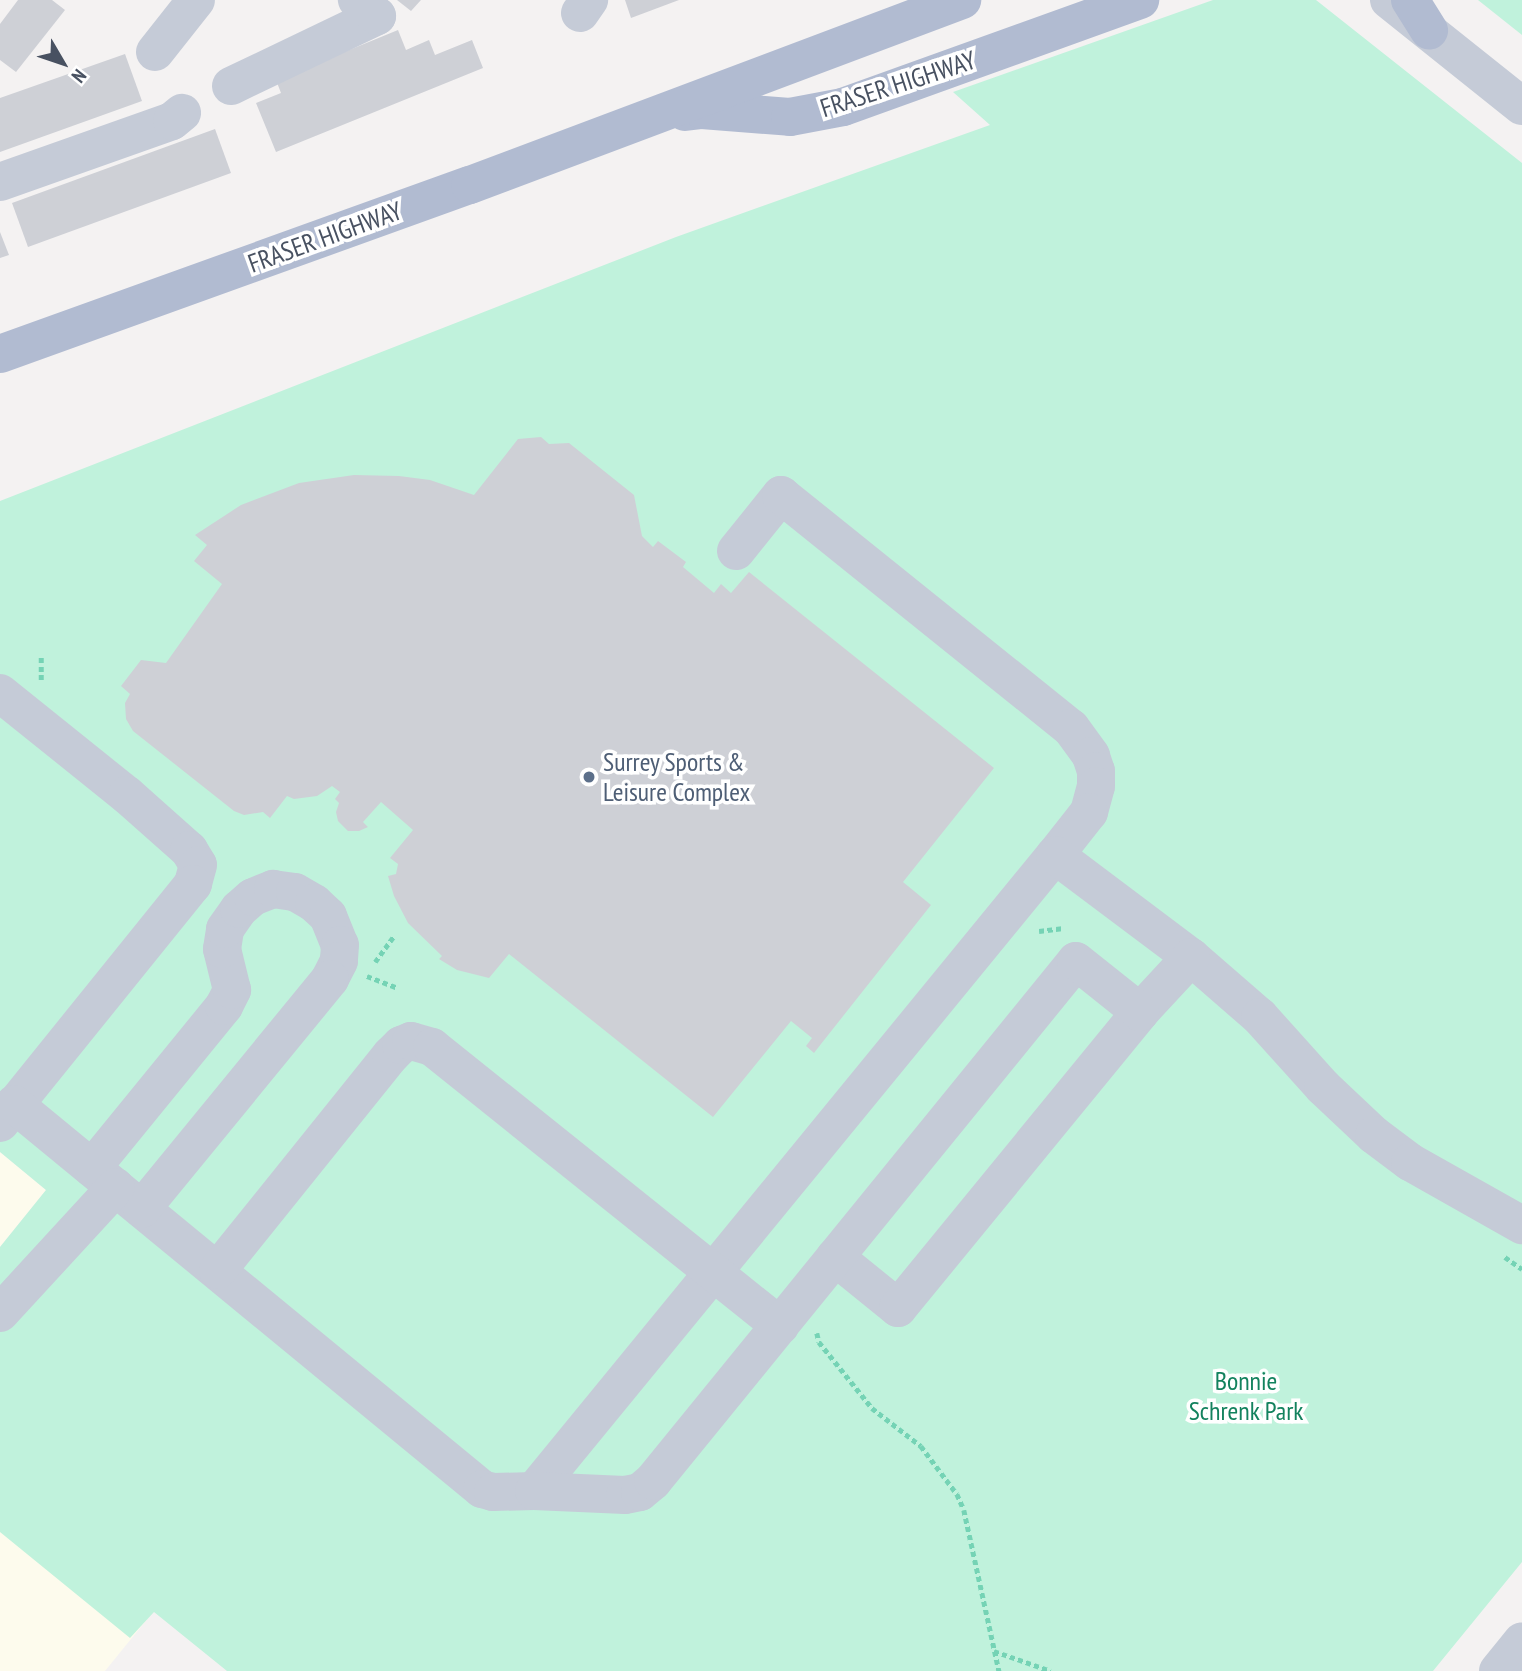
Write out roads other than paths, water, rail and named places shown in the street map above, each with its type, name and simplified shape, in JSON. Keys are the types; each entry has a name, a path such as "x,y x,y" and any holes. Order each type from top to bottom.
{"main road":[{"name":"FRASER HIGHWAY","path":"0,354 470,185 962,0"},
{"name":"FRASER HIGHWAY","path":"648,116 702,110 790,117 843,107 1140,0"}],"street":[{"path":"155,52 196,0"},
{"path":"231,86 377,16 357,0"},
{"path":"1389,0 1420,16 1522,106"},
{"path":"0,182 172,121 182,113"},
{"path":"534,1491 1055,855 1089,812 1096,786 1096,771 1091,756 1071,727 780,495 736,551"},
{"path":"0,693 127,795 189,850 198,865 193,884 7,1113 117,1188 482,1489 493,1492 640,1492 798,1328 835,1257 1076,961 1140,1012"},
{"path":"1055,855 1191,957 1259,1017 1323,1087 1374,1135 1410,1162 1522,1225"},
{"path":"0,1313 117,1188 330,979 339,961 340,944 328,916 314,903 295,892 274,889 253,897 239,909 225,929 222,949 232,990 117,1188"},
{"path":"835,1257 898,1308 1140,1012 1191,957"},
{"path":"218,1270 391,1055 401,1045 411,1041 432,1047 714,1274 798,1328"},
{"path":"1498,1671 1522,1641"}],"place":[{"name":"Surrey Sports & Leisure Complex","path":"589,777"}],"park label":[{"name":"Bonnie Schrenk Park","path":"1246,1396"}]}
